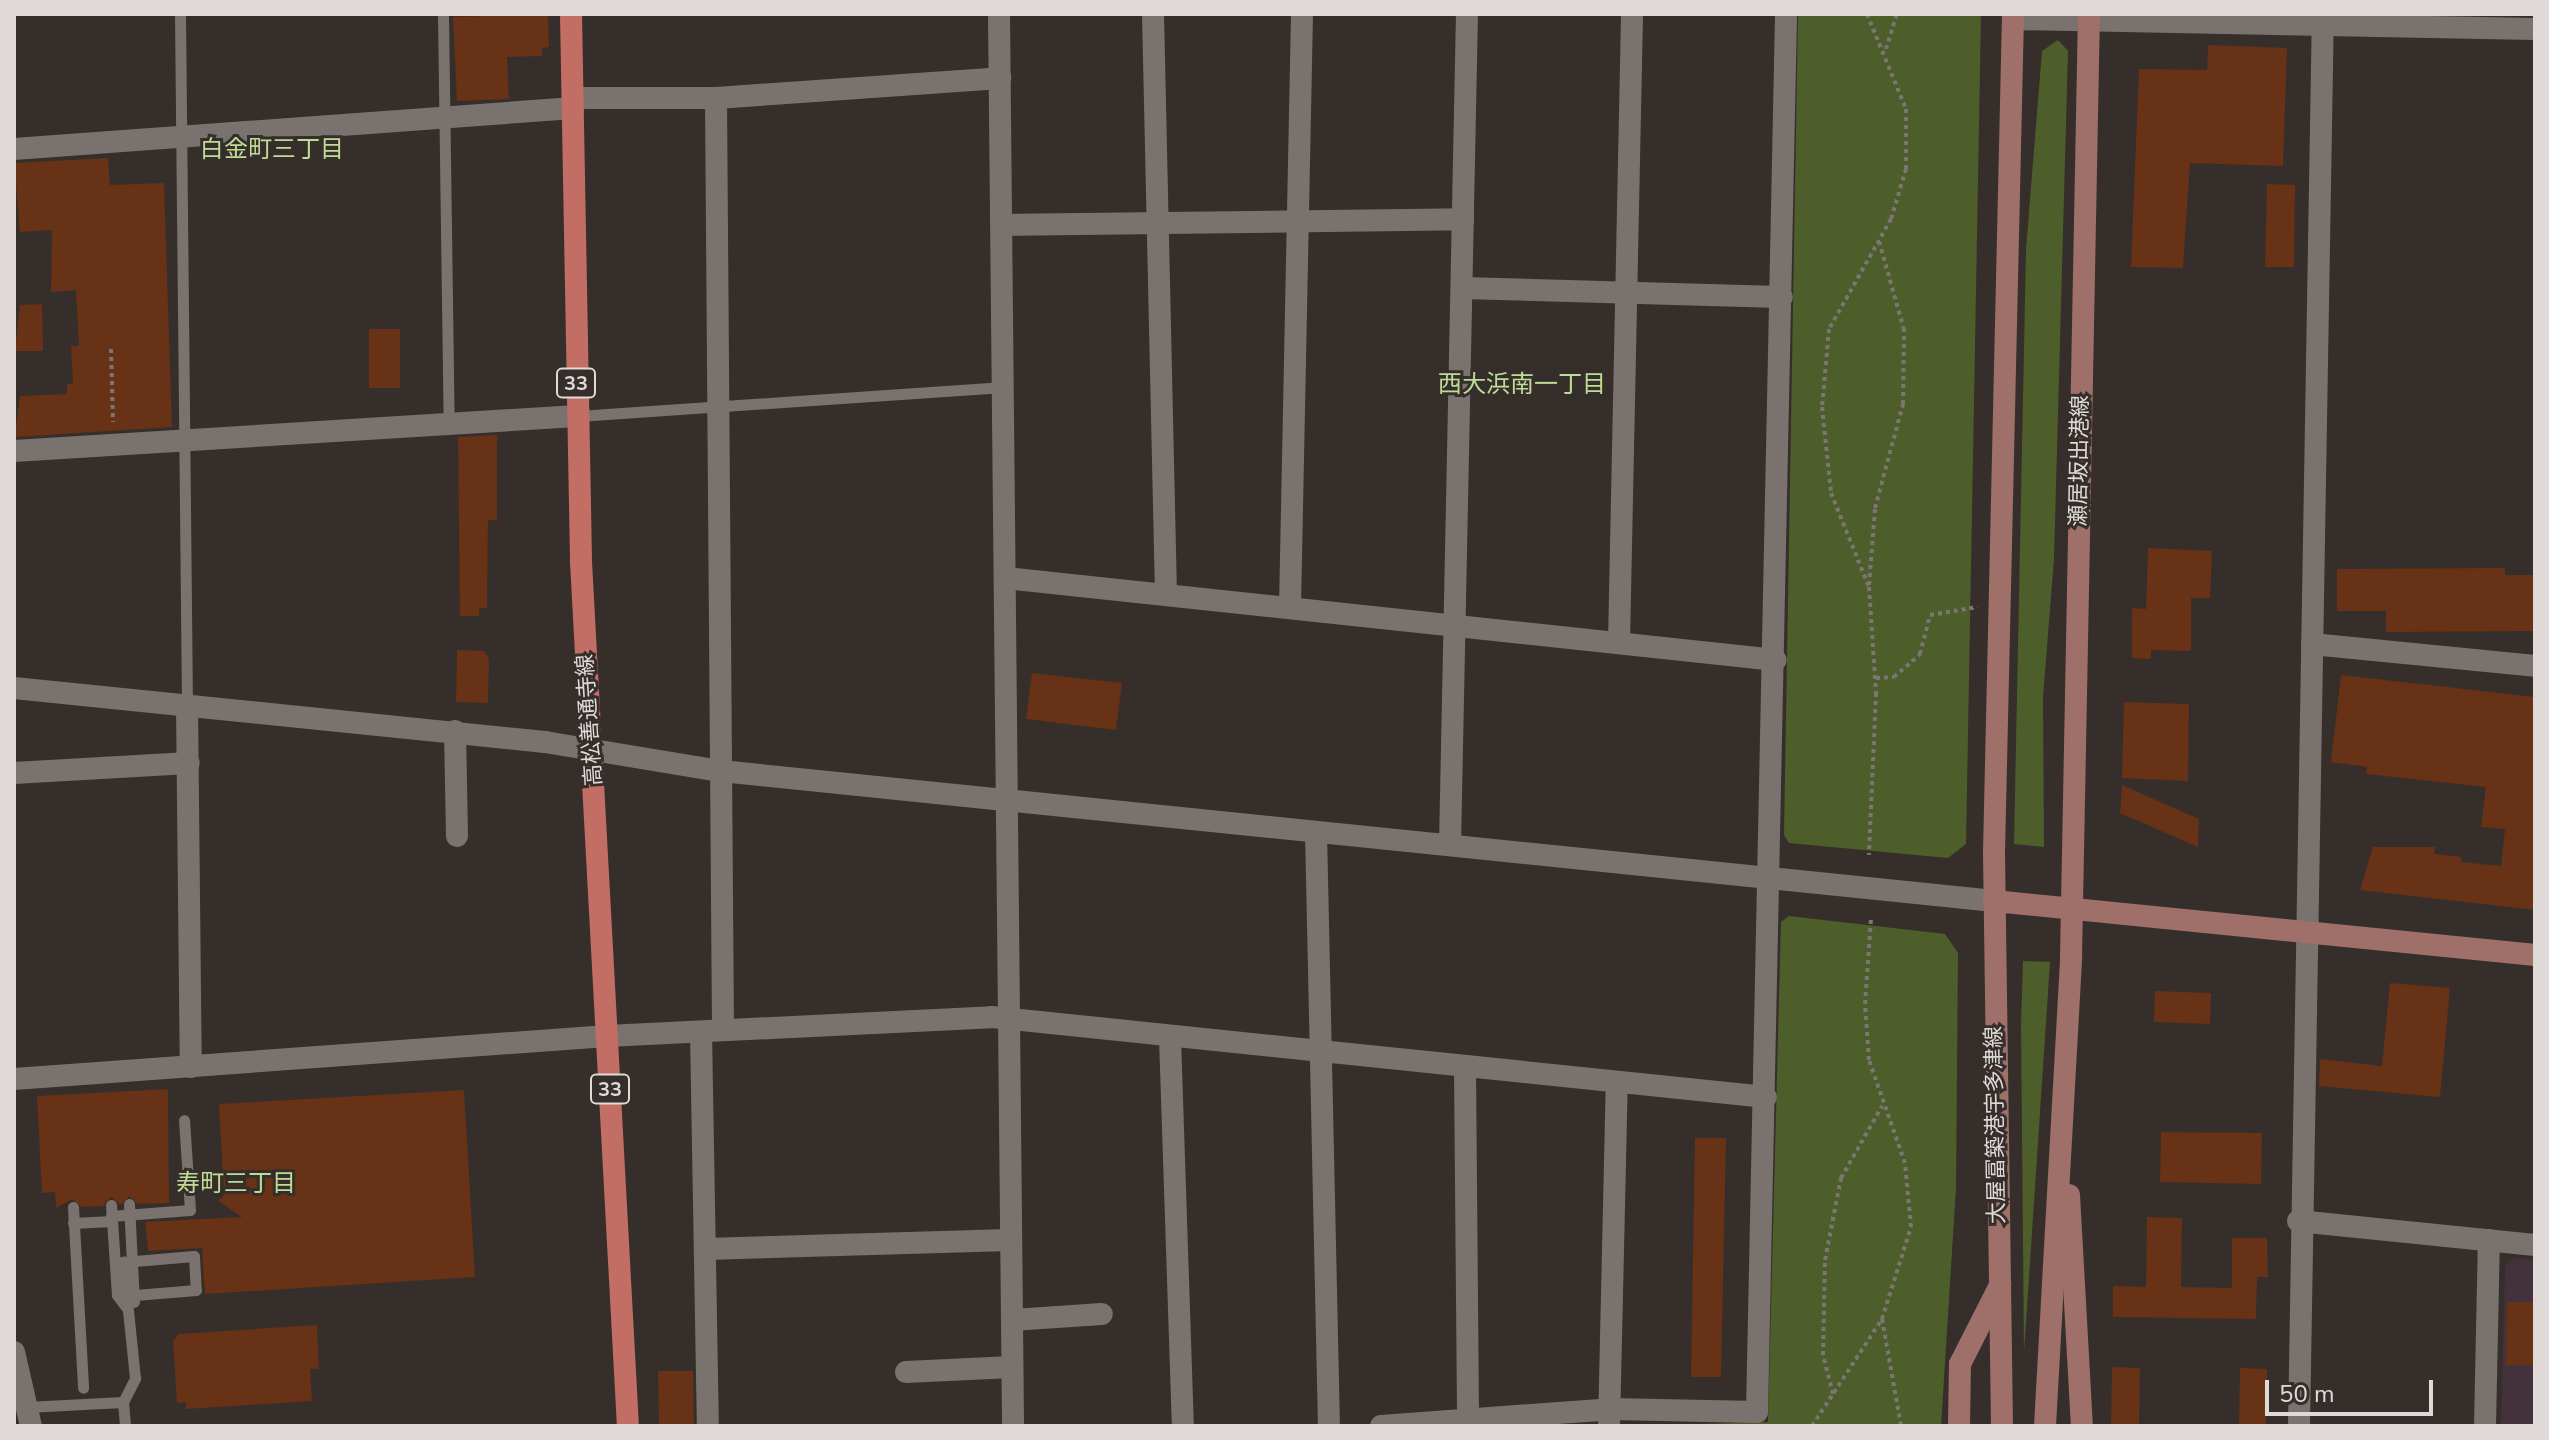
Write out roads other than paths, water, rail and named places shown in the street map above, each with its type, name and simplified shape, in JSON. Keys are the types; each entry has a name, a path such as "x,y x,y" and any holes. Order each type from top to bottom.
{"main road":[{"name":"高松善通寺線","path":"571,14 577,416 628,1426"},
{"path":"2013,16 1994,901 2535,955"},
{"name":"瀬居坂出港線","path":"2072,908 2088,17"},
{"name":"大屋冨築港宇多津線","path":"1994,901 2002,1426"},
{"path":"2045,1426 2072,908"},
{"path":"2063,1114 2082,1426"},
{"path":"1959,1426 1960,1364 2000,1285"}],"street":[{"path":"999,14 1008,801 1005,1022 1013,1426"},
{"path":"1153,14 1166,594"},
{"path":"1290,607 1302,14"},
{"path":"1450,845 1467,14"},
{"path":"1619,642 1632,14"},
{"path":"1381,1426 1468,1420 1757,1412 1773,878 1786,14"},
{"path":"2013,16 2323,20 2535,29"},
{"path":"2299,1426 2298,1221 2307,932 2323,20"},
{"path":"14,149 445,117 573,103 716,98 1000,78"},
{"path":"708,1426 706,1249 721,771 715,300 721,277 716,98"},
{"path":"1002,225 1463,219"},
{"path":"1462,288 1782,297"},
{"path":"14,451 577,416"},
{"path":"1006,578 1456,623 1776,660"},
{"path":"2312,644 2535,666"},
{"path":"14,688 455,731 721,771 1994,901"},
{"path":"187,705 191,1067"},
{"path":"455,731 457,836"},
{"path":"14,773 189,763"},
{"path":"1316,832 1316,1054 1329,1426"},
{"path":"14,1079 607,1036 1005,1022 1766,1097"},
{"path":"1170,1038 1183,1426"},
{"path":"1465,1069 1468,1420"},
{"path":"1610,1417 1617,1084"},
{"path":"2298,1221 2535,1245"},
{"path":"706,1249 1010,1240"},
{"path":"2485,1426 2489,1240"},
{"path":"1012,1320 1102,1314"},
{"path":"14,1352 28,1417"},
{"path":"906,1372 1012,1367"}],"lane":[{"path":"180,14 187,705"},
{"path":"443,14 449,422"},
{"path":"577,416 1004,387"},
{"path":"73,1223 129,1209 190,1210 184,1120"},
{"path":"73,1207 83,1388"},
{"path":"129,1209 135,1295 132,1314"},
{"path":"111,1214 117,1295 132,1314"},
{"path":"125,1426 123,1402 135,1378 132,1314 123,1262 194,1256 196,1290 135,1295"},
{"path":"28,1417 123,1402"}],"district":[{"name":"白金町三丁目","path":"272,150"},
{"name":"西大浜南一丁目","path":"1522,385"},
{"name":"寿町三丁目","path":"236,1184"}]}
